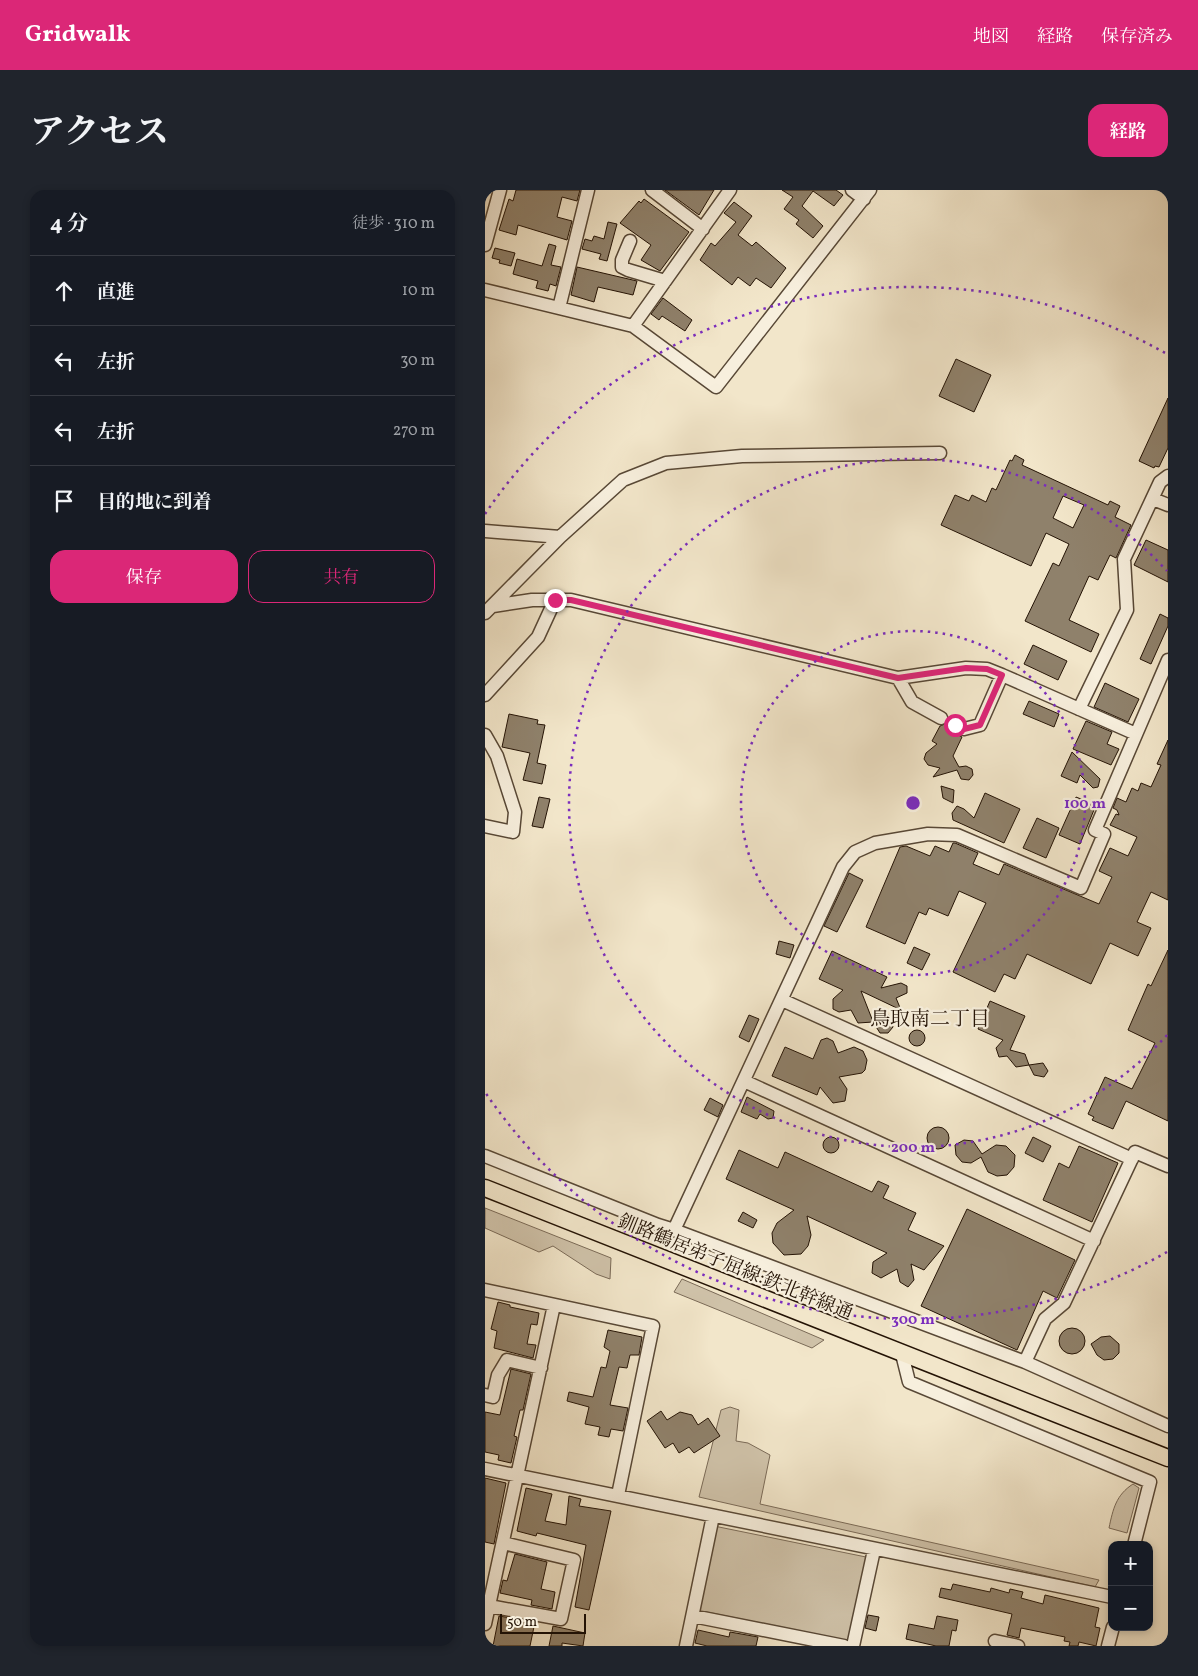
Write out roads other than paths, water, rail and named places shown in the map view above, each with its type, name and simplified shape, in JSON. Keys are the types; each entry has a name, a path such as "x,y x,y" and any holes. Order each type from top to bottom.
{"main road":[{"name":"釧路鶴居弟子屈線:鉄北幹線通","path":"485,1188 1168,1458"}],"street":[{"path":"485,245 500,190"},
{"path":"559,308 587,190"},
{"path":"652,190 703,229"},
{"path":"633,326 730,190"},
{"path":"485,290 633,326 716,387 867,194 852,190"},
{"path":"630,241 622,260 622,266 628,270 665,281"},
{"path":"489,610 560,537 623,480 667,464 742,456 940,453"},
{"path":"1079,709 1127,610 1125,559 1160,482 1168,476"},
{"path":"1153,499 1168,506"},
{"path":"485,532 560,537"},
{"path":"489,610 532,600 571,600 898,678 966,668 987,669 1136,734"},
{"path":"485,695 538,638 555,600"},
{"path":"674,1230 843,867 855,852 875,843 928,834 957,835 1081,888 1104,834 1095,830 1168,660"},
{"path":"955,725 964,729 980,725 1002,675"},
{"path":"898,678 912,702 941,718"},
{"path":"485,735 497,756 515,812 513,832 485,826"},
{"path":"781,1000 1132,1159"},
{"path":"744,1081 1095,1241"},
{"path":"1025,1362 1045,1319 1064,1303 1095,1241 1135,1152 1168,1166"},
{"path":"485,1156 658,1226 674,1230 1025,1362 1168,1426"},
{"path":"485,1290 653,1326 618,1496"},
{"path":"485,1624 554,1305"},
{"path":"902,1354 909,1382 1150,1482 1135,1541"},
{"path":"485,1395 493,1397 498,1375 507,1360 541,1368"},
{"path":"485,1469 874,1550 1108,1596"},
{"path":"686,1646 713,1516"},
{"path":"489,1606 561,1619 563,1611 574,1560 503,1543"},
{"path":"853,1646 874,1550"},
{"path":"693,1616 844,1646"},
{"path":"1109,1646 1112,1631"},
{"path":"995,1641 1017,1646"}],"district":[{"name":"鳥取南二丁目","path":"930,1018"}]}
